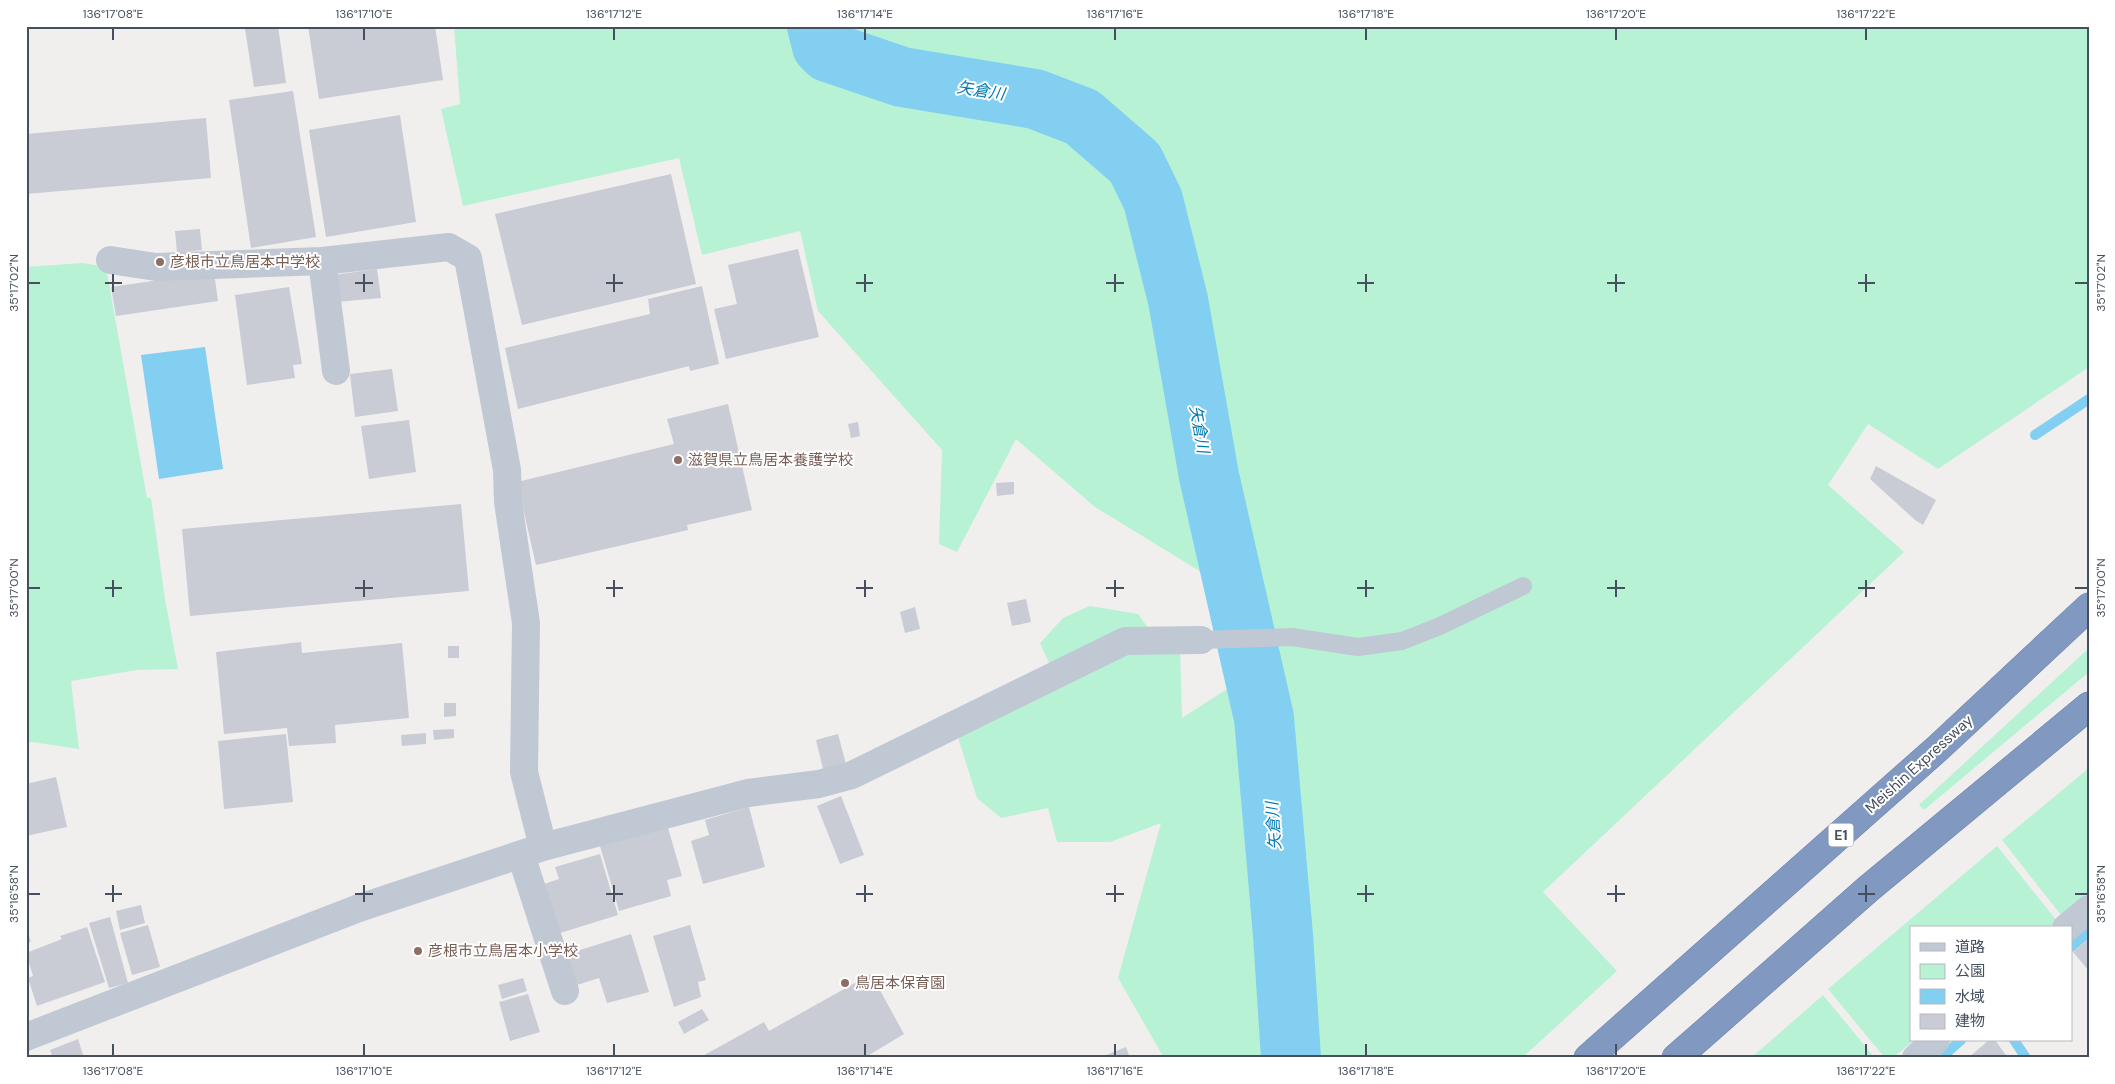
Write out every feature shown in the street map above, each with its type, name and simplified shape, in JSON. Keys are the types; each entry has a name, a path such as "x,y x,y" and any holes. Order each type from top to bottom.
{"highway":[{"name":"Meishin Expressway","path":"1588,1058 1939,747 2089,606"},
{"path":"1676,1058 1868,889 2089,706"}],"street":[{"path":"110,260 156,267 322,261 449,247 468,258 507,470 508,502 526,623 524,772 532,851 565,991"},
{"path":"322,261 336,371"},
{"path":"26,1037 359,908 532,851 748,793 819,784 852,775 1125,641 1201,640"},
{"path":"2068,926 2089,909"},
{"path":"1916,1058 1934,1042"}],"lane":[{"path":"1201,640 1292,637 1358,647 1402,641 1440,626 1523,586"}],"green space":[{"path":"454,26 2089,26 2089,367 1938,469 1868,424 1828,485 1904,552 1543,892 1617,971 1522,1058 1311,1058 1308,1041 1253,1058 1164,1058 1118,978 1161,823 1110,842 1057,842 1048,808 1001,818 977,798 957,734 1111,655 1180,646 1182,718 1269,662 1260,608 1095,507 1016,439 957,552 939,544 942,450 818,311 800,231 702,255 679,158 463,206 441,109 460,104"},
{"path":"83,263 106,267 147,498 151,498 165,599 178,669 137,670 71,681 79,749 32,742 26,744 26,290 28,289 26,267"},
{"path":"1090,606 1138,614 1151,632 1051,667 1040,643 1063,618"},
{"path":"2089,648 2089,672 1924,810 1919,805"},
{"path":"2089,768 2089,892 2061,915 2002,840"},
{"path":"1997,846 2057,921 2051,926 1910,926 1910,1042 1912,1042 1893,1058 1885,1058 1828,989"},
{"path":"1823,995 1875,1058 1751,1058"}],"water":[{"path":"205,347 223,469 159,479 141,355"}],"building":[{"path":"278,26 286,83 254,87 245,29"},
{"path":"308,26 435,26 443,80 319,99"},
{"path":"293,91 316,237 251,248 229,100"},
{"path":"400,115 416,222 326,237 309,130"},
{"path":"206,118 211,178 26,194 26,134"},
{"path":"671,174 696,284 522,325 495,214"},
{"path":"200,229 202,250 177,253 175,231"},
{"path":"798,249 819,337 726,359 714,309 737,304 728,265"},
{"path":"377,269 381,298 336,302 333,275"},
{"path":"214,272 218,301 116,316 111,287"},
{"path":"702,286 719,364 690,371 689,366 518,409 505,348 650,314 648,299"},
{"path":"289,287 302,364 293,365 295,378 247,385 235,295"},
{"path":"392,369 398,411 355,417 350,374"},
{"path":"728,404 752,510 687,525 688,530 536,565 517,482 674,444 667,419"},
{"path":"409,420 416,472 369,479 361,426"},
{"path":"858,422 860,436 851,438 848,424"},
{"path":"1876,466 1936,500 1923,525 1870,479"},
{"path":"1014,482 1014,494 997,496 996,483"},
{"path":"461,504 469,591 190,616 182,529"},
{"path":"1026,599 1031,622 1012,626 1007,603"},
{"path":"915,607 920,629 905,633 900,612"},
{"path":"301,642 302,653 402,643 409,718 335,725 336,743 289,746 287,728 224,734 216,652"},
{"path":"448,646 459,646 459,658 448,658"},
{"path":"444,703 456,703 456,716 444,717"},
{"path":"454,729 454,738 434,740 433,730"},
{"path":"426,733 426,744 402,746 401,735"},
{"path":"286,734 293,802 224,809 218,741"},
{"path":"838,734 847,768 824,773 816,740"},
{"path":"56,777 67,827 26,836 26,784"},
{"path":"841,796 864,855 840,864 817,806"},
{"path":"749,807 765,867 703,884 691,841 709,835 705,820"},
{"path":"668,828 682,876 667,880 671,896 619,911 600,846"},
{"path":"600,854 618,915 557,934 541,885 559,879 555,867"},
{"path":"141,905 145,923 120,930 116,911"},
{"path":"110,917 128,983 109,988 89,923"},
{"path":"148,925 160,967 132,975 120,933"},
{"path":"690,925 706,980 698,982 701,997 674,1007 653,936"},
{"path":"26,926 31,942 26,943"},
{"path":"87,927 105,982 37,1006 28,978 33,976 26,953 62,939 60,936"},
{"path":"631,934 649,992 607,1003 599,978 574,986 564,955"},
{"path":"2089,939 2089,971 2073,952"},
{"path":"871,974 904,1034 864,1058 699,1058 764,1022 769,1031"},
{"path":"523,978 527,991 502,999 498,985"},
{"path":"528,994 540,1032 510,1041 499,1002"},
{"path":"702,1009 709,1020 684,1034 678,1022"},
{"path":"78,1039 84,1058 53,1058 50,1050"},
{"path":"1987,1042 1996,1042 2008,1058 1968,1058"},
{"path":"1126,1047 1130,1058 1099,1058"}],"waterway":[{"name":"矢倉川","path":"817,26 822,46 828,52 902,77 1035,99 1082,117 1135,163 1153,200 1178,300 1209,476 1264,718 1283,935 1291,1058"},
{"path":"2035,435 2089,399"},
{"path":"2072,946 2089,932"},
{"path":"1941,1058 1959,1042"},
{"path":"2015,1042 2026,1058"}],"place":[{"name":"彦根市立鳥居本中学校","path":"160,262"},
{"name":"滋賀県立鳥居本養護学校","path":"678,460"},
{"name":"彦根市立鳥居本小学校","path":"418,951"},
{"name":"鳥居本保育園","path":"845,983"}]}
